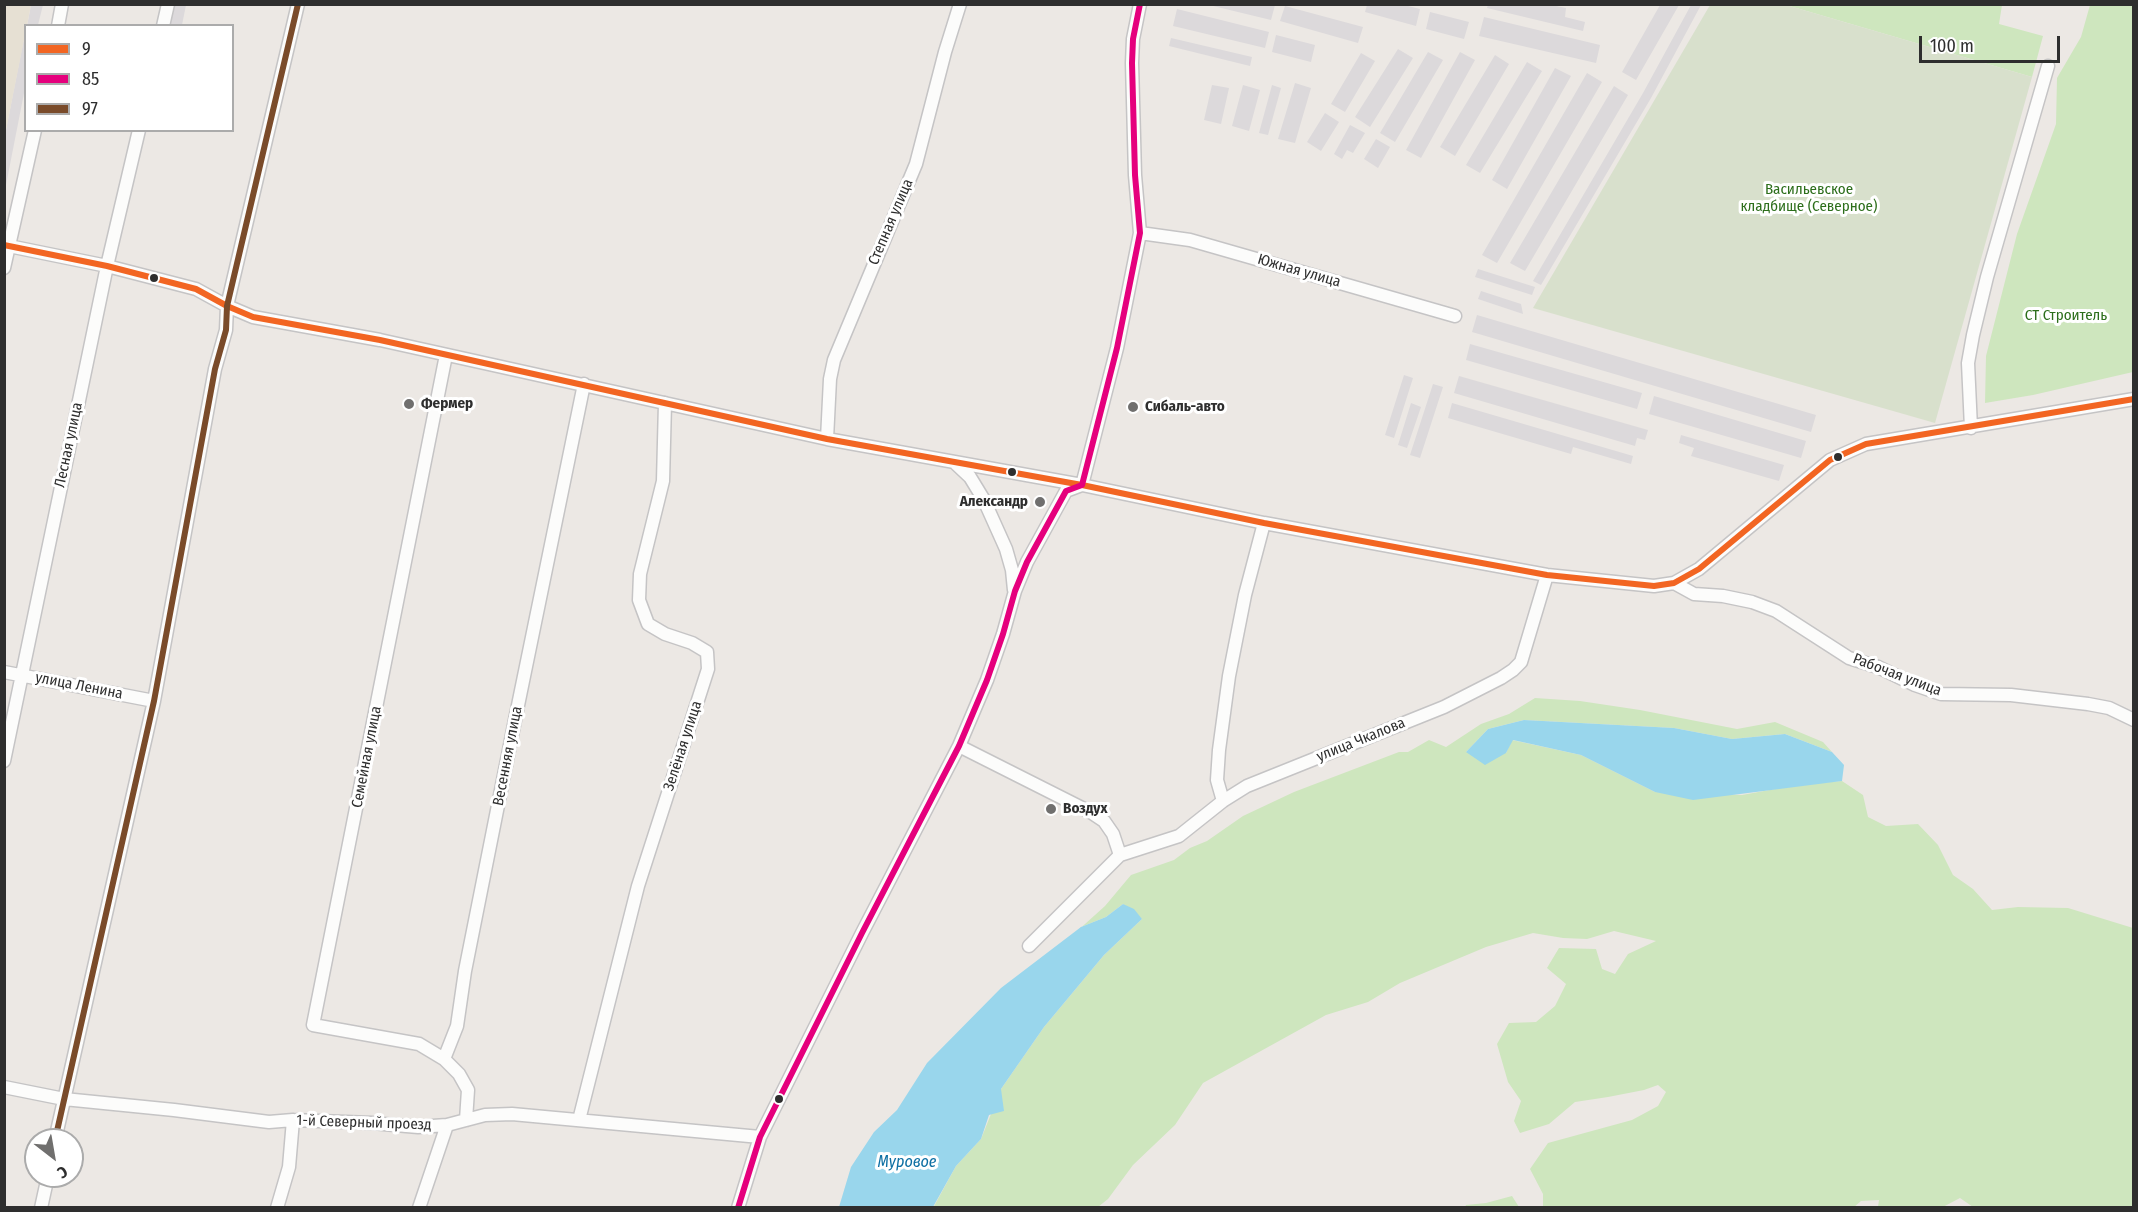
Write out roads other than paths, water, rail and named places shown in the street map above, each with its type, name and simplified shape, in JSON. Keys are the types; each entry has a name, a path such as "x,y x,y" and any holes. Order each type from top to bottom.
{"street":[{"path":"58,24 62,4"},
{"path":"163,24 168,4"},
{"path":"58,1128 154,701 215,369 226,330 227,306 298,4"},
{"name":"Степная улица","path":"827,439 830,379 834,360 916,164 960,4"},
{"path":"738,1208 760,1137 959,746 987,680 1015,591 1028,562 1066,491 1082,485 1117,348 1140,233 1135,175 1132,63 1133,39 1140,4"},
{"path":"1971,428 1968,363 1973,335 1987,277 2048,66"},
{"path":"4,268 7,246 35,132"},
{"name":"Лесная улица","path":"4,761 107,266 139,132"},
{"name":"Южная улица","path":"1140,233 1190,240 1455,316"},
{"name":"Рабочая улица","path":"7,246 107,266 196,289 227,306 253,316 584,384 827,439 1082,485 1264,524 1547,575 1654,586 1674,583 1699,569 1830,460 1866,444 2133,399"},
{"name":"Семейная улица","path":"444,1059 419,1044 313,1025 446,355"},
{"name":"Весенняя улица","path":"444,1059 456,1026 465,970 584,384"},
{"name":"Зелёная улица","path":"579,1120 638,886 708,669 707,652 692,643 664,634 648,624 639,600 640,574 663,481 664,403"},
{"path":"953,462 970,477 984,500 1006,549 1015,591"},
{"path":"1223,801 1217,780 1229,676 1245,595 1264,524"},
{"name":"улица Чкалова","path":"1029,946 1120,855 1179,836 1223,801 1247,786 1444,707 1507,674 1521,662 1547,575"},
{"name":"Рабочая улица","path":"1674,583 1694,594 1723,596 1752,602 1776,611 1849,658 1878,667 1915,685 1941,693 2011,695 2088,704 2109,708 2133,720"},
{"name":"улица Ленина","path":"4,672 154,701"},
{"path":"959,746 1104,821 1113,834 1120,855"},
{"path":"444,1059 459,1074 468,1090 466,1120"},
{"name":"1-й Северный проезд","path":"4,1087 64,1099 268,1122 293,1120 418,1127 447,1125 485,1115 512,1114 760,1137"},
{"path":"277,1208 289,1167 293,1120"},
{"path":"419,1208 447,1125"},
{"path":"41,1208 45,1188"}],"water":[{"path":"1524,720 1674,728 1732,739 1785,734 1832,752 1844,765 1842,781 1693,800 1655,792 1581,755 1513,740 1506,753 1485,765 1466,752 1488,729"},
{"name":"Муровое","path":"1123,904 1134,909 1142,919 1104,955 1044,1027 1001,1089 1004,1111 989,1115 981,1139 956,1166 933,1207 839,1207 851,1167 874,1132 897,1110 927,1063 1001,988 1081,927 1106,917"}],"place":[{"name":"Фермер","path":"409,404"},
{"name":"Сибаль-авто","path":"1133,407"},
{"name":"Александр","path":"1040,502"},
{"name":"Воздух","path":"1051,809"}],"park label":[{"name":"Васильевское кладбище (Северное)","path":"1809,198"},
{"name":"СТ Строитель","path":"2066,316"}]}
